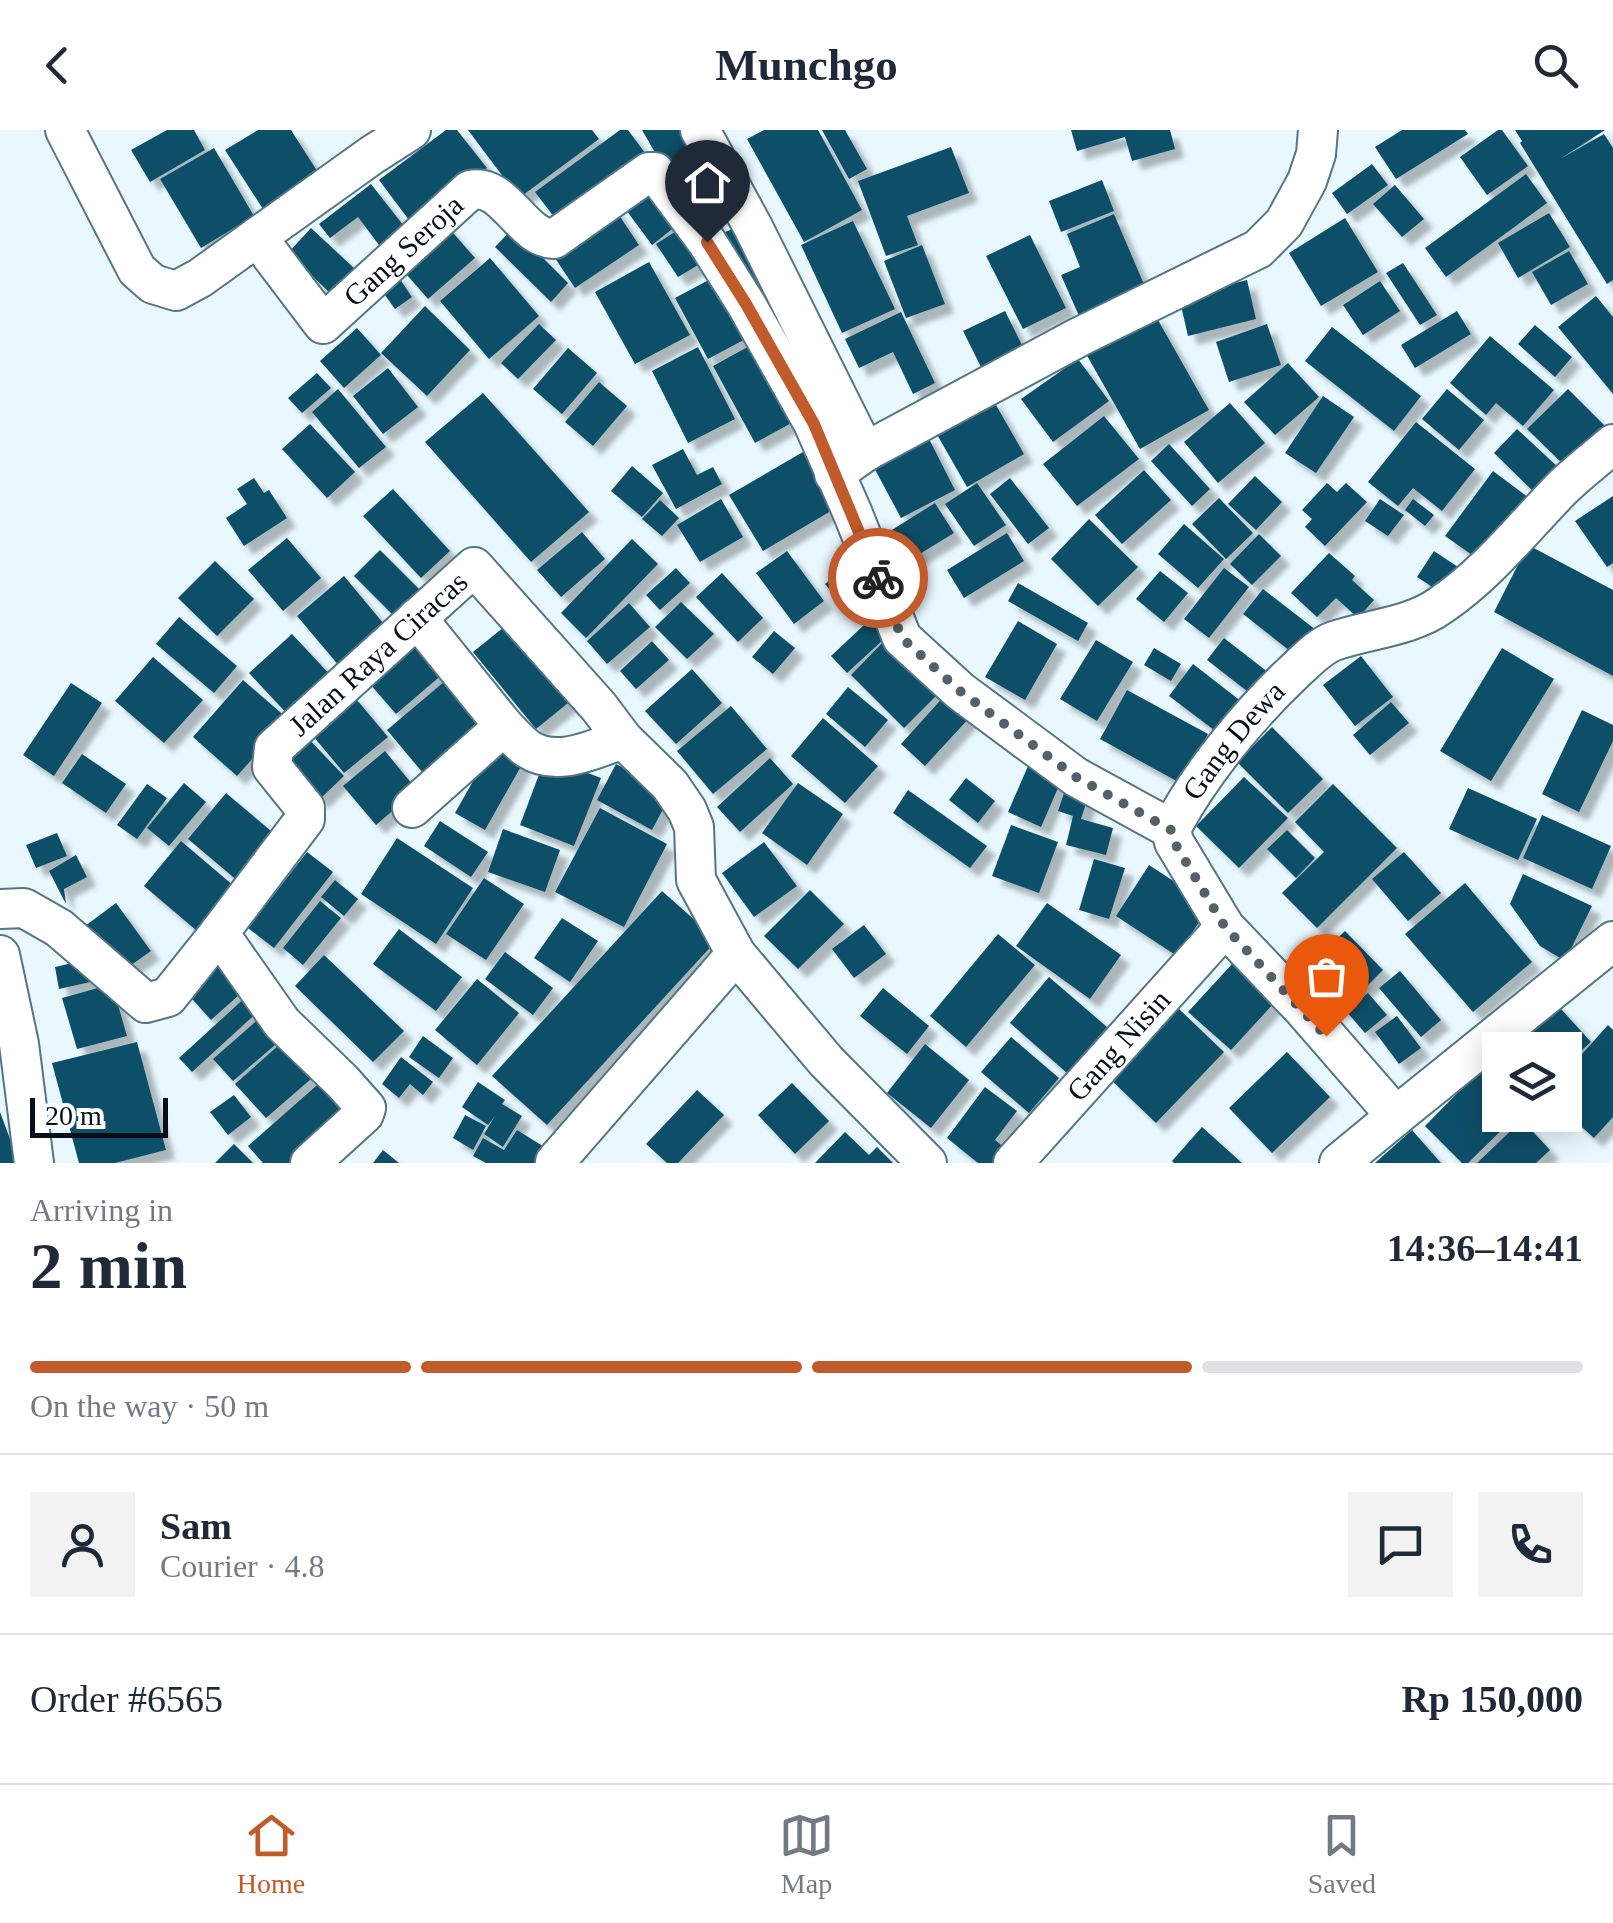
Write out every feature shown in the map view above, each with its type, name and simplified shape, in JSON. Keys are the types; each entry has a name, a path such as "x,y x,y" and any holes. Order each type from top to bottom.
{"street":[{"path":"65,130 137,270 153,284 176,291 257,238 362,143 411,130"},
{"path":"700,130 865,452"},
{"path":"834,474 865,452 1079,337 1258,249 1284,223 1307,181 1316,154 1318,130"},
{"name":"Gang Seroja","path":"257,238 323,324 470,190 491,192 540,237 554,240 648,172 655,172 707,242 814,424 902,638 960,691 1076,777 1171,830"},
{"name":"Gang Dewa","path":"1396,1116 1304,1009 1225,927 1174,842 1171,830 1192,794 1246,723 1310,657 1330,642 1409,621 1438,608 1472,582 1565,485 1613,444"},
{"name":"Jalan Raya Ciracas","path":"0,909 24,908 59,928 146,1003 168,996 305,819 305,808 272,767 274,748 474,566 623,739 670,785 694,827 696,880 736,954 826,1060 927,1163"},
{"path":"417,618 504,726 530,750 553,758 580,754 623,739"},
{"path":"412,808 504,726"},
{"name":"Gang Nisin","path":"1013,1163 1225,927"},
{"path":"219,933 282,1024 366,1108 310,1163"},
{"path":"1340,1163 1613,941"},
{"path":"0,954 19,1044 34,1163"},
{"path":"555,1162 736,954"}],"building":[{"path":"167,130 194,130 205,150 150,182 131,150"},
{"path":"258,130 291,130 319,174 263,209 225,150"},
{"path":"446,130 457,130 487,168 412,224 379,180"},
{"path":"468,130 592,130 599,139 519,198"},
{"path":"620,130 628,130 654,165 564,230 535,192"},
{"path":"642,130 694,130 711,160 672,182"},
{"path":"764,130 818,130 862,210 804,242 747,139"},
{"path":"822,130 845,130 867,169 849,179"},
{"path":"1071,130 1170,130 1175,149 1132,161 1125,137 1077,151"},
{"path":"1402,130 1465,130 1468,134 1396,179 1375,147"},
{"path":"1502,130 1528,166 1487,195 1460,157"},
{"path":"1515,130 1605,130 1560,159 1604,134 1613,148 1613,280 1607,284 1520,143"},
{"path":"951,147 969,193 907,216 918,245 886,256 858,181"},
{"path":"214,148 254,216 201,248 160,179"},
{"path":"1372,164 1388,185 1347,214 1332,193"},
{"path":"720,170 737,204 695,224 678,190"},
{"path":"652,174 685,219 652,245 618,199"},
{"path":"1526,174 1547,203 1446,277 1425,248"},
{"path":"1102,180 1114,211 1061,232 1049,201"},
{"path":"371,184 407,230 382,249 358,217 330,238 319,224"},
{"path":"1395,185 1424,219 1402,237 1373,204"},
{"path":"613,206 639,245 575,288 549,249"},
{"path":"1549,213 1570,247 1518,278 1498,243"},
{"path":"1114,214 1146,289 1079,316 1061,275 1080,267 1067,234"},
{"path":"1345,218 1378,272 1321,306 1289,253"},
{"path":"441,219 475,258 428,299 394,260"},
{"path":"853,221 895,309 842,333 801,245"},
{"path":"689,223 710,258 678,277 656,244"},
{"path":"747,223 785,321 762,330 738,282 750,276 734,282 713,237"},
{"path":"311,228 355,269 331,294 288,253"},
{"path":"513,228 568,283 551,302 495,247"},
{"path":"1030,235 1066,308 1023,329 986,256"},
{"path":"922,245 945,304 906,318 884,261"},
{"path":"1569,251 1588,284 1551,305 1532,272"},
{"path":"490,258 539,316 489,359 440,301"},
{"path":"649,262 690,335 635,364 595,292"},
{"path":"1403,263 1437,315 1420,325 1386,273"},
{"path":"395,272 412,297 395,309 377,284"},
{"path":"720,274 753,335 708,359 675,298"},
{"path":"1247,280 1256,319 1188,336 1179,297"},
{"path":"1380,281 1400,311 1363,335 1343,305"},
{"path":"1596,296 1613,317 1613,394 1558,327"},
{"path":"425,306 470,350 427,396 381,353"},
{"path":"1005,311 1024,349 982,369 963,331"},
{"path":"1457,311 1471,334 1415,368 1401,345"},
{"path":"901,312 935,383 913,394 893,352 859,368 845,339"},
{"path":"1154,313 1209,410 1140,449 1085,352"},
{"path":"539,324 556,340 518,379 501,363"},
{"path":"1267,324 1281,365 1229,382 1216,342"},
{"path":"1535,325 1572,357 1555,377 1518,344"},
{"path":"1332,327 1421,396 1394,431 1305,361"},
{"path":"357,328 381,355 344,388 320,361"},
{"path":"1490,336 1554,390 1523,426 1496,403 1486,415 1450,383"},
{"path":"764,338 806,415 755,443 713,366"},
{"path":"698,347 735,419 688,443 652,371"},
{"path":"568,348 597,373 562,414 533,389"},
{"path":"1078,359 1109,401 1053,442 1021,399"},
{"path":"1288,363 1319,397 1275,435 1244,402"},
{"path":"388,368 418,407 383,434 353,396"},
{"path":"317,373 331,388 302,413 288,398"},
{"path":"599,382 627,406 593,446 565,422"},
{"path":"338,389 386,447 359,468 312,412"},
{"path":"1447,389 1484,420 1459,450 1422,419"},
{"path":"1568,389 1607,428 1567,468 1527,429"},
{"path":"483,393 589,512 531,562 425,442"},
{"path":"1323,396 1354,417 1316,473 1285,453"},
{"path":"992,398 1024,454 967,487 935,431"},
{"path":"1230,403 1265,443 1218,483 1184,442"},
{"path":"1104,416 1139,459 1077,506 1043,464"},
{"path":"1416,422 1475,469 1442,511 1413,488 1398,506 1368,482"},
{"path":"310,424 355,472 327,498 282,449"},
{"path":"1517,429 1560,469 1536,494 1494,453"},
{"path":"926,433 955,490 901,518 871,462"},
{"path":"1169,444 1210,489 1192,506 1151,461"},
{"path":"683,449 697,475 713,467 722,484 676,509 652,465"},
{"path":"803,452 836,508 763,551 729,495"},
{"path":"632,466 663,493 642,517 611,491"},
{"path":"1144,470 1171,500 1122,544 1095,515"},
{"path":"1493,471 1529,498 1482,562 1445,536"},
{"path":"1255,476 1282,502 1256,530 1228,504"},
{"path":"254,478 264,493 269,490 287,518 244,546 226,518 247,504 237,489"},
{"path":"1010,478 1049,528 1028,544 990,494"},
{"path":"977,483 1006,525 974,546 945,504"},
{"path":"1327,483 1337,492 1346,483 1367,502 1325,546 1305,527 1312,519 1302,510"},
{"path":"393,489 450,551 421,578 363,516"},
{"path":"1613,496 1613,563 1607,567 1575,521"},
{"path":"1219,498 1253,533 1226,559 1192,524"},
{"path":"721,499 743,537 700,562 677,525"},
{"path":"1380,499 1404,515 1388,536 1365,521"},
{"path":"1413,499 1434,515 1425,526 1405,510"},
{"path":"660,500 679,518 662,536 642,519"},
{"path":"935,503 954,533 905,563 887,533"},
{"path":"1089,519 1138,567 1098,606 1051,559"},
{"path":"1184,524 1224,559 1198,588 1158,554"},
{"path":"582,532 605,559 561,597 537,570"},
{"path":"1007,533 1024,561 964,598 947,570"},
{"path":"1259,534 1281,556 1252,585 1230,564"},
{"path":"287,538 321,578 283,611 248,570"},
{"path":"632,539 658,564 586,638 561,613"},
{"path":"1528,545 1613,590 1613,676 1494,612"},
{"path":"380,550 424,594 398,620 354,576"},
{"path":"787,551 824,601 794,624 756,573"},
{"path":"1434,551 1461,569 1443,594 1417,577"},
{"path":"1329,553 1374,600 1358,618 1336,598 1317,617 1291,593"},
{"path":"857,559 882,590 850,615 825,584"},
{"path":"215,561 254,599 217,636 178,598"},
{"path":"676,568 690,583 660,610 646,595"},
{"path":"1224,568 1249,587 1209,638 1184,619"},
{"path":"1160,571 1188,593 1164,622 1136,599"},
{"path":"722,573 763,618 738,642 696,597"},
{"path":"344,576 393,635 346,674 297,616"},
{"path":"1018,583 1088,623 1078,641 1008,601"},
{"path":"1263,589 1316,630 1295,655 1243,614"},
{"path":"681,602 714,634 687,659 655,627"},
{"path":"629,603 650,627 607,664 587,641"},
{"path":"879,611 895,629 847,673 831,656"},
{"path":"179,617 237,666 214,693 156,644"},
{"path":"1018,621 1057,644 1025,700 985,677"},
{"path":"509,623 573,699 536,729 473,652"},
{"path":"417,629 451,667 396,714 363,676"},
{"path":"774,631 795,648 773,674 752,657"},
{"path":"292,634 334,679 291,718 249,673"},
{"path":"1224,638 1269,673 1252,695 1207,660"},
{"path":"885,640 939,693 904,728 851,675"},
{"path":"1096,640 1133,662 1097,721 1060,699"},
{"path":"652,641 669,660 636,689 620,671"},
{"path":"1154,648 1181,664 1171,681 1144,665"},
{"path":"1502,648 1554,679 1491,781 1440,751"},
{"path":"1361,656 1393,697 1355,726 1323,685"},
{"path":"153,657 203,700 164,743 115,701"},
{"path":"1193,664 1242,702 1218,733 1169,696"},
{"path":"692,669 722,703 676,744 645,711"},
{"path":"243,680 288,719 237,776 193,737"},
{"path":"445,681 486,729 428,779 387,730"},
{"path":"71,683 102,703 54,776 23,755"},
{"path":"848,687 888,720 865,747 826,714"},
{"path":"1127,690 1208,734 1182,784 1100,739"},
{"path":"947,693 971,716 925,766 901,744"},
{"path":"352,694 388,737 344,773 308,730"},
{"path":"1391,702 1409,723 1370,755 1353,735"},
{"path":"731,706 767,749 713,794 677,751"},
{"path":"1582,710 1613,725 1613,741 1579,812 1542,794"},
{"path":"823,718 878,766 845,803 791,756"},
{"path":"1272,727 1323,779 1288,813 1237,762"},
{"path":"302,732 344,776 319,800 277,755"},
{"path":"494,744 524,761 485,830 455,813"},
{"path":"385,751 417,790 376,825 343,786"},
{"path":"82,754 126,784 106,813 62,783"},
{"path":"1032,757 1065,772 1041,827 1008,812"},
{"path":"770,758 793,784 740,832 717,807"},
{"path":"543,764 567,765 601,778 574,846 520,825"},
{"path":"616,764 671,794 652,830 597,800"},
{"path":"1244,777 1288,818 1239,868 1196,826"},
{"path":"966,778 995,801 978,823 949,800"},
{"path":"1068,781 1091,788 1081,819 1113,828 1106,855 1066,845 1073,816 1058,811"},
{"path":"184,783 206,802 169,846 147,828"},
{"path":"798,783 843,814 807,865 762,833"},
{"path":"147,784 167,798 137,839 117,825"},
{"path":"1333,784 1397,848 1317,928 1282,893 1324,852 1295,822"},
{"path":"1468,788 1537,819 1518,860 1449,829"},
{"path":"908,790 987,846 970,868 893,813"},
{"path":"226,793 283,841 245,887 188,839"},
{"path":"600,808 667,844 624,927 555,892"},
{"path":"1542,815 1611,846 1592,889 1523,858"},
{"path":"440,821 488,852 471,877 424,846"},
{"path":"1011,825 1058,842 1039,893 992,876"},
{"path":"503,829 560,850 545,892 488,872"},
{"path":"1287,830 1315,858 1296,878 1267,849"},
{"path":"57,833 67,856 36,868 26,845"},
{"path":"397,838 473,888 436,944 361,894"},
{"path":"181,841 241,892 203,936 144,886"},
{"path":"764,842 797,886 754,917 722,873"},
{"path":"307,852 333,872 274,948 248,928"},
{"path":"1404,852 1441,893 1408,921 1372,879"},
{"path":"76,855 87,877 64,889 66,904 49,871"},
{"path":"1094,859 1125,868 1109,919 1079,910"},
{"path":"1149,865 1210,905 1177,956 1116,916"},
{"path":"1523,874 1592,906 1565,961 1540,946 1510,904"},
{"path":"484,878 524,904 486,960 446,934"},
{"path":"335,880 358,899 344,916 321,897"},
{"path":"1465,883 1532,962 1473,1012 1405,934"},
{"path":"810,890 844,924 798,969 764,936"},
{"path":"662,891 717,940 547,1125 492,1076"},
{"path":"320,901 341,918 303,965 283,948"},
{"path":"116,903 151,951 120,973 85,926"},
{"path":"1047,903 1121,955 1090,999 1016,946"},
{"path":"562,918 598,941 570,982 534,958"},
{"path":"864,925 886,954 854,978 832,949"},
{"path":"399,929 462,977 436,1011 373,964"},
{"path":"1345,931 1383,970 1343,1010 1305,970"},
{"path":"998,934 1035,965 966,1047 930,1016"},
{"path":"505,952 553,988 533,1015 485,979"},
{"path":"324,955 404,1031 373,1062 295,986"},
{"path":"90,959 95,981 59,989 55,967"},
{"path":"222,959 248,987 211,1020 185,991"},
{"path":"1233,963 1276,1001 1231,1050 1188,1012"},
{"path":"1400,971 1441,1020 1421,1037 1379,988"},
{"path":"1049,977 1107,1027 1067,1073 1010,1023"},
{"path":"477,979 519,1013 477,1065 435,1030"},
{"path":"112,984 127,1036 77,1049 62,998"},
{"path":"883,988 929,1026 907,1054 860,1016"},
{"path":"1368,993 1387,1015 1365,1033 1346,1011"},
{"path":"249,994 261,1009 192,1072 179,1058"},
{"path":"1551,998 1582,1032 1517,1032"},
{"path":"1179,1009 1224,1052 1156,1123 1110,1079"},
{"path":"262,1016 282,1039 233,1081 213,1059"},
{"path":"1397,1016 1421,1048 1399,1064 1375,1032"},
{"path":"1608,1025 1613,1030 1613,1117 1594,1138 1582,1127 1582,1054"},
{"path":"1582,1032 1591,1042 1582,1050"},
{"path":"423,1036 453,1058 439,1078 409,1057"},
{"path":"288,1037 319,1072 266,1118 235,1084"},
{"path":"1011,1037 1059,1078 1029,1113 981,1072"},
{"path":"137,1042 166,1150 115,1163 79,1163 52,1063"},
{"path":"925,1044 969,1080 931,1128 887,1093"},
{"path":"1287,1052 1330,1097 1272,1153 1229,1108"},
{"path":"401,1057 433,1082 423,1095 410,1084 399,1098 382,1084"},
{"path":"1482,1070 1482,1132 1500,1132 1468,1163 1462,1163 1425,1126"},
{"path":"325,1078 355,1113 298,1163 263,1163 248,1146"},
{"path":"478,1082 522,1116 503,1147 484,1134 495,1116 488,1125 462,1107"},
{"path":"792,1083 829,1121 795,1154 758,1115"},
{"path":"985,1087 1017,1111 995,1140 1009,1151 999,1163 978,1163 947,1138"},
{"path":"697,1090 724,1115 678,1163 667,1163 646,1144"},
{"path":"234,1095 251,1117 228,1135 210,1112"},
{"path":"0,1112 19,1163 0,1163"},
{"path":"465,1115 486,1126 473,1150 453,1138"},
{"path":"1202,1127 1242,1163 1174,1163"},
{"path":"517,1130 546,1148 537,1163 486,1163 473,1156 483,1138 504,1150"},
{"path":"1412,1130 1441,1163 1375,1163"},
{"path":"845,1132 869,1155 877,1147 893,1163 815,1163"},
{"path":"1509,1132 1533,1132 1550,1150 1536,1163 1477,1163"},
{"path":"234,1144 253,1163 215,1163"},
{"path":"383,1150 399,1163 373,1163"}],"way so far":[{"path":"878,578 902,638 960,691 1076,777 1171,830 1174,842 1225,927 1326,1036"}],"route":[{"path":"707,242 814,424 878,578"}]}
